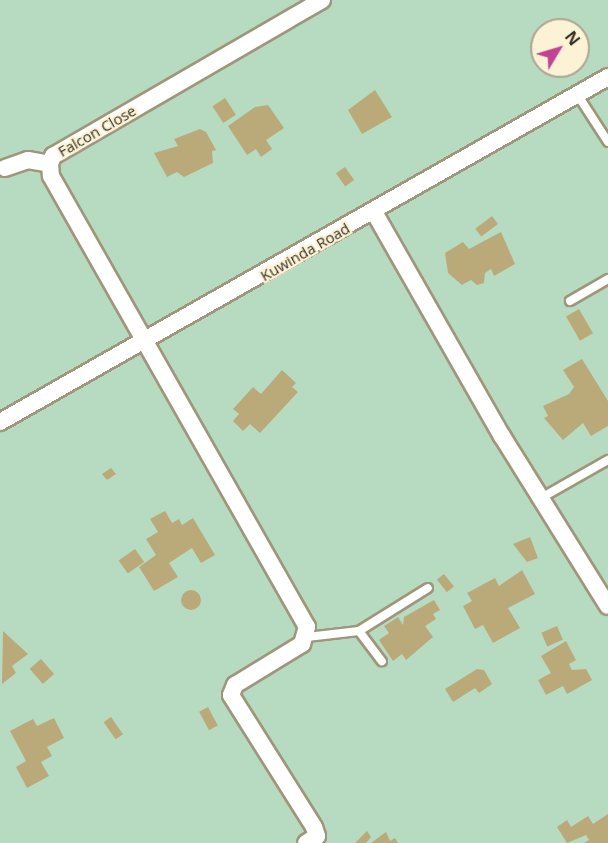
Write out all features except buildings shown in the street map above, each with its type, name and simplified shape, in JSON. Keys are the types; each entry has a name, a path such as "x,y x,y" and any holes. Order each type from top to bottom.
{"street":[{"name":"Falcon Close","path":"307,637 307,627 51,176 50,164 53,156 322,0"},
{"name":"Kuwinda Road","path":"0,422 374,212 608,76"},
{"path":"5,168 28,160 50,164"},
{"path":"374,212 541,498 608,606"},
{"path":"306,843 317,836 314,827 231,695 235,685 307,637"}],"lane":[{"path":"577,94 608,142"},
{"path":"570,300 608,279"},
{"path":"541,498 608,460"},
{"path":"307,637 359,631 428,588"},
{"path":"359,631 382,661"}],"green space":[{"path":"0,0 608,0 608,843 0,843"}]}
